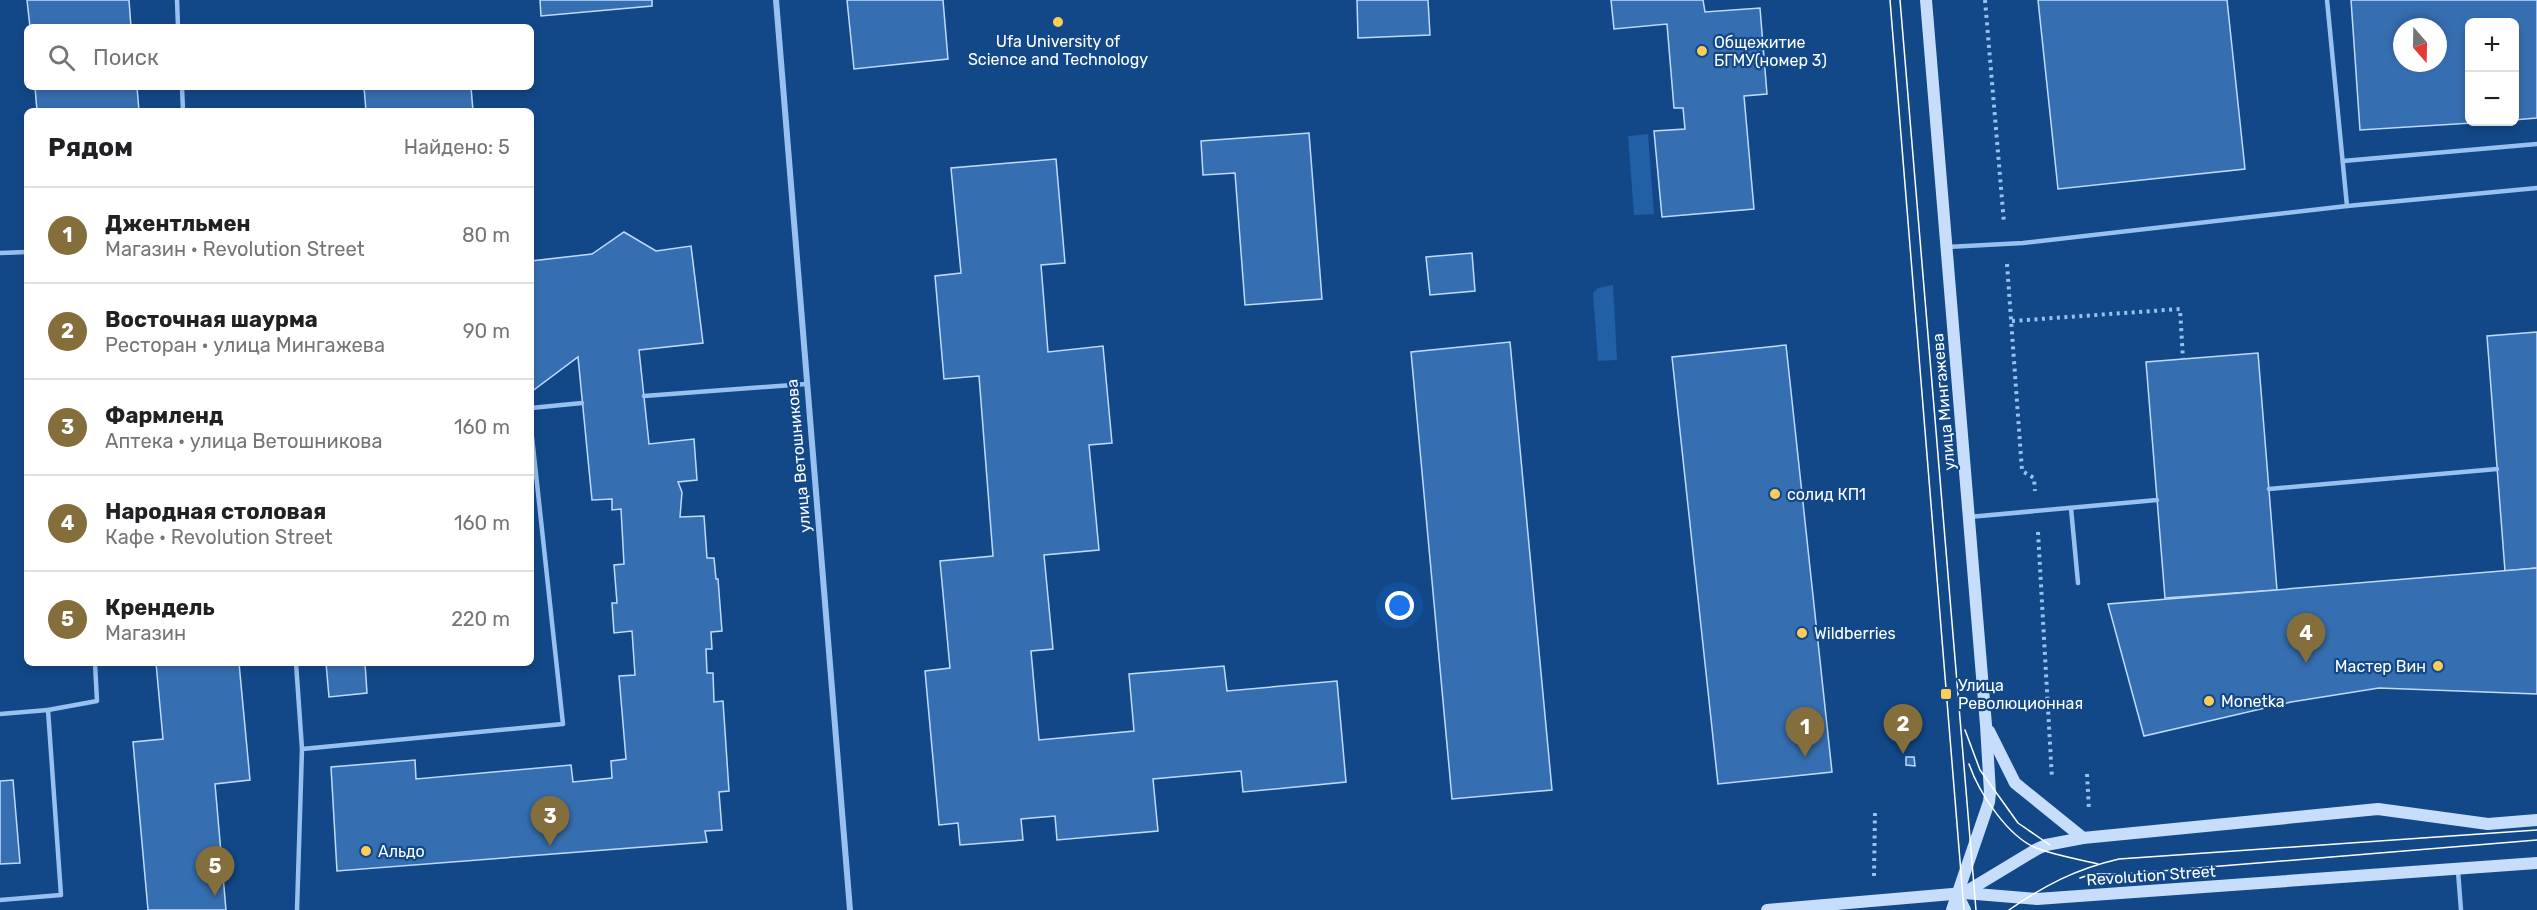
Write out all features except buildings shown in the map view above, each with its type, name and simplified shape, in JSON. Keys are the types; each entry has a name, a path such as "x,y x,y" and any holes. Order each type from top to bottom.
{"main road":[{"name":"улица Мингажева","path":"1926,0 1986,725 1989,802 1960,893"},
{"path":"1986,725 2015,783 2083,838"},
{"path":"1952,910 1960,893 2046,844 2083,838 2378,809 2488,824 2537,820"},
{"name":"Revolution Street","path":"1767,910 1820,908 1960,893 2037,899 2537,863"},
{"path":"1960,893 1965,910"}],"street":[{"name":"улица Ветошникова","path":"776,0 850,910"}],"lane":[{"path":"177,0 178,24"},
{"path":"2327,0 2347,206"},
{"path":"182,90 183,108"},
{"path":"2343,161 2537,144"},
{"path":"1947,246 2005,244 2347,206 2537,188"},
{"path":"0,253 24,252"},
{"path":"644,396 806,384"},
{"path":"534,408 582,403"},
{"path":"2269,489 2497,469"},
{"path":"302,749 563,724 534,470"},
{"path":"1969,517 2157,500"},
{"path":"2071,507 2078,583"},
{"path":"0,714 48,710 97,701 95,666"},
{"path":"296,666 302,749 297,910"},
{"path":"0,900 61,895 48,710"},
{"path":"2458,869 2462,910"}],"path":[{"path":"1985,0 2022,471 2034,477 2052,779"},
{"path":"2012,321 2180,309 2184,359"},
{"path":"1873,901 1875,811"}],"shaded area":[{"path":"1648,134 1654,214 1634,215 1628,136"},
{"path":"1613,285 1617,360 1598,361 1593,293 1598,288"}],"tram line":[{"path":"1890,0 1964,910"},
{"path":"1900,0 1976,910"},
{"path":"1965,730 1980,770 2018,823 2050,845"},
{"path":"1969,764 1988,801 2017,836 2039,849 2098,864"},
{"path":"2009,910 2061,879 2119,859 2537,830"},
{"path":"2080,878 2092,874 2124,874 2537,840"}],"place":[{"name":"Ufa University of Science and Technology","path":"1058,22"},
{"name":"Общежитие БГМУ(номер 3)","path":"1702,51"},
{"name":"солид КП1","path":"1775,494"},
{"name":"Wildberries","path":"1802,633"},
{"name":"Народная столовая","path":"2306,663"},
{"name":"Мастер Вин","path":"2438,666"},
{"name":"Улица Революционная","path":"1946,694"},
{"name":"Monetka","path":"2209,701"},
{"name":"Восточная шаурма","path":"1903,754"},
{"name":"Джентльмен","path":"1805,757"},
{"name":"Фармленд","path":"550,846"},
{"name":"Альдо","path":"366,851"},
{"name":"Крендель","path":"215,896"}]}
